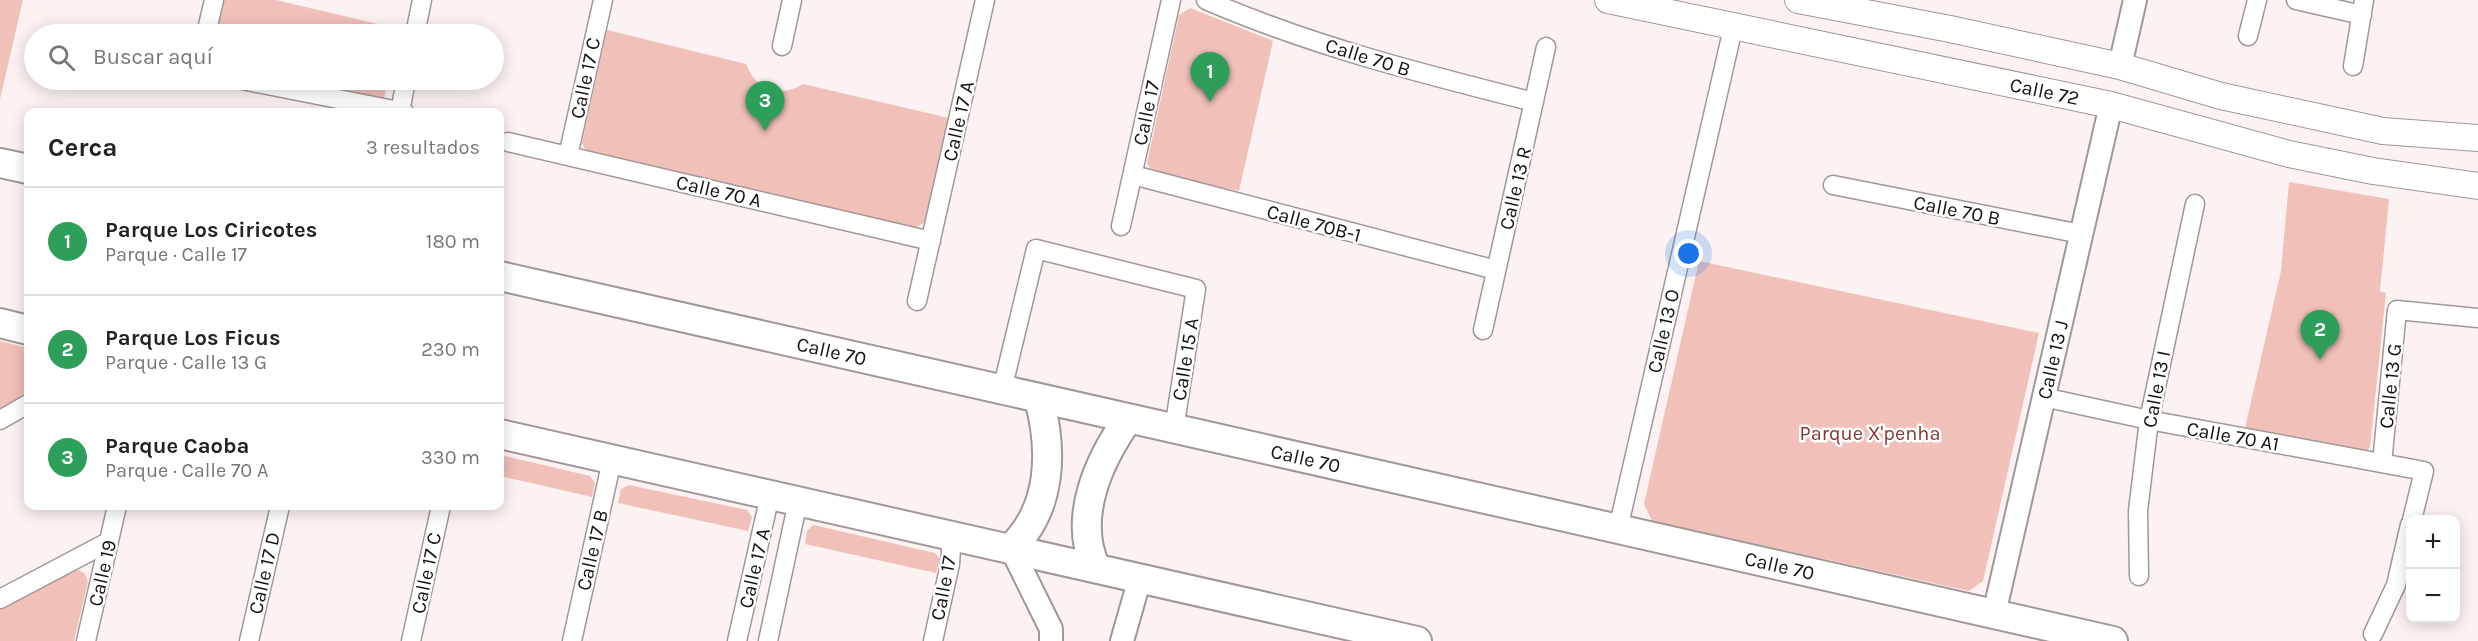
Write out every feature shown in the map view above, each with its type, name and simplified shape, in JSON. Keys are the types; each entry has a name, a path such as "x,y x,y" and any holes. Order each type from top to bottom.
{"main road":[{"name":"Calle 72","path":"1798,0 1869,7 1950,29 2120,66 2221,96 2382,131 2478,138"},
{"name":"Calle 72","path":"1622,2 1733,28 2111,105 2289,154 2373,171 2478,186"},
{"path":"1941,70 1950,29"},
{"path":"2213,134 2221,96"},
{"path":"0,163 24,168"},
{"name":"Calle 70","path":"504,277 2113,641"},
{"path":"0,323 24,329"},
{"path":"1011,548 1023,537 1036,514 1045,486 1048,459 1047,428 1039,399"},
{"path":"1096,568 1090,555 1088,531 1090,499 1098,469 1109,445 1128,419"},
{"path":"504,435 1417,641"}],"street":[{"path":"208,24 214,0"},
{"path":"417,24 422,0"},
{"name":"Calle 17 C","path":"568,156 603,0"},
{"path":"782,46 792,0"},
{"name":"Calle 17 A","path":"917,302 985,0"},
{"name":"Calle 17","path":"1121,226 1171,0"},
{"path":"2120,66 2135,0"},
{"path":"2248,36 2257,0"},
{"path":"2296,0 2363,8 2353,66"},
{"name":"Calle 70 B","path":"1216,2 1258,22 1390,66 1534,102"},
{"name":"Calle 13 O","path":"1618,529 1733,28"},
{"name":"Calle 13 R","path":"1483,330 1546,47"},
{"path":"292,90 382,108"},
{"path":"402,108 405,90"},
{"name":"Calle 13 J","path":"1994,614 2111,105"},
{"name":"Calle 70 A","path":"508,142 931,241"},
{"name":"Calle 70B-1","path":"1132,175 1496,270"},
{"name":"Calle 70 B","path":"1833,185 2081,234"},
{"name":"Calle 13 I","path":"2139,576 2138,511 2149,420 2195,204"},
{"name":"Calle 15 A","path":"1002,390 1036,249 1197,289 1174,429"},
{"name":"Calle 13 G","path":"2382,463 2397,310 2478,318"},
{"name":"Calle 70 A1","path":"2043,397 2149,420 2424,471 2413,515"},
{"path":"0,420 24,406"},
{"name":"Calle 17 B","path":"572,641 612,459"},
{"name":"Calle 17 A","path":"737,641 770,495"},
{"name":"Calle 17 A","path":"768,641 798,501"},
{"name":"Calle 19","path":"86,641 116,510"},
{"name":"Calle 17 D","path":"249,641 279,510"},
{"name":"Calle 17 C","path":"411,641 440,510"},
{"name":"Calle 17","path":"933,641 950,564 952,535"},
{"path":"0,599 108,542"},
{"path":"2373,634 2396,585 2406,542"},
{"path":"1011,548 1051,629 1051,641"},
{"path":"1122,641 1140,578"}],"green space":[{"path":"0,0 23,0 0,99"},
{"path":"224,0 276,0 378,24 218,24"},
{"path":"1190,8 1273,41 1239,191 1153,173 1147,163 1179,15"},
{"path":"607,30 746,64 755,80 769,89 786,91 803,84 949,118 925,222 915,228 587,153 582,143"},
{"path":"306,90 386,90 384,98 374,105"},
{"path":"2289,182 2389,199 2380,291 2386,293 2370,447 2363,454 2245,428 2281,271"},
{"name":"Parque X'penha","path":"1699,261 2039,333 1983,581 1969,591 1652,521 1644,504"},
{"path":"0,341 24,347 24,396 0,410"},
{"path":"504,456 590,476 595,483 592,497 504,477"},
{"path":"629,485 747,510 752,517 748,531 618,503 621,489"},
{"path":"813,525 935,553 940,559 936,573 805,544 807,531"},
{"path":"79,570 85,574 88,582 74,641 0,641 0,608"}],"place":[{"name":"Parque Los Ciricotes","path":"1210,102"},
{"name":"Parque Caoba","path":"765,131"},
{"name":"Parque Los Ficus","path":"2320,360"}]}
